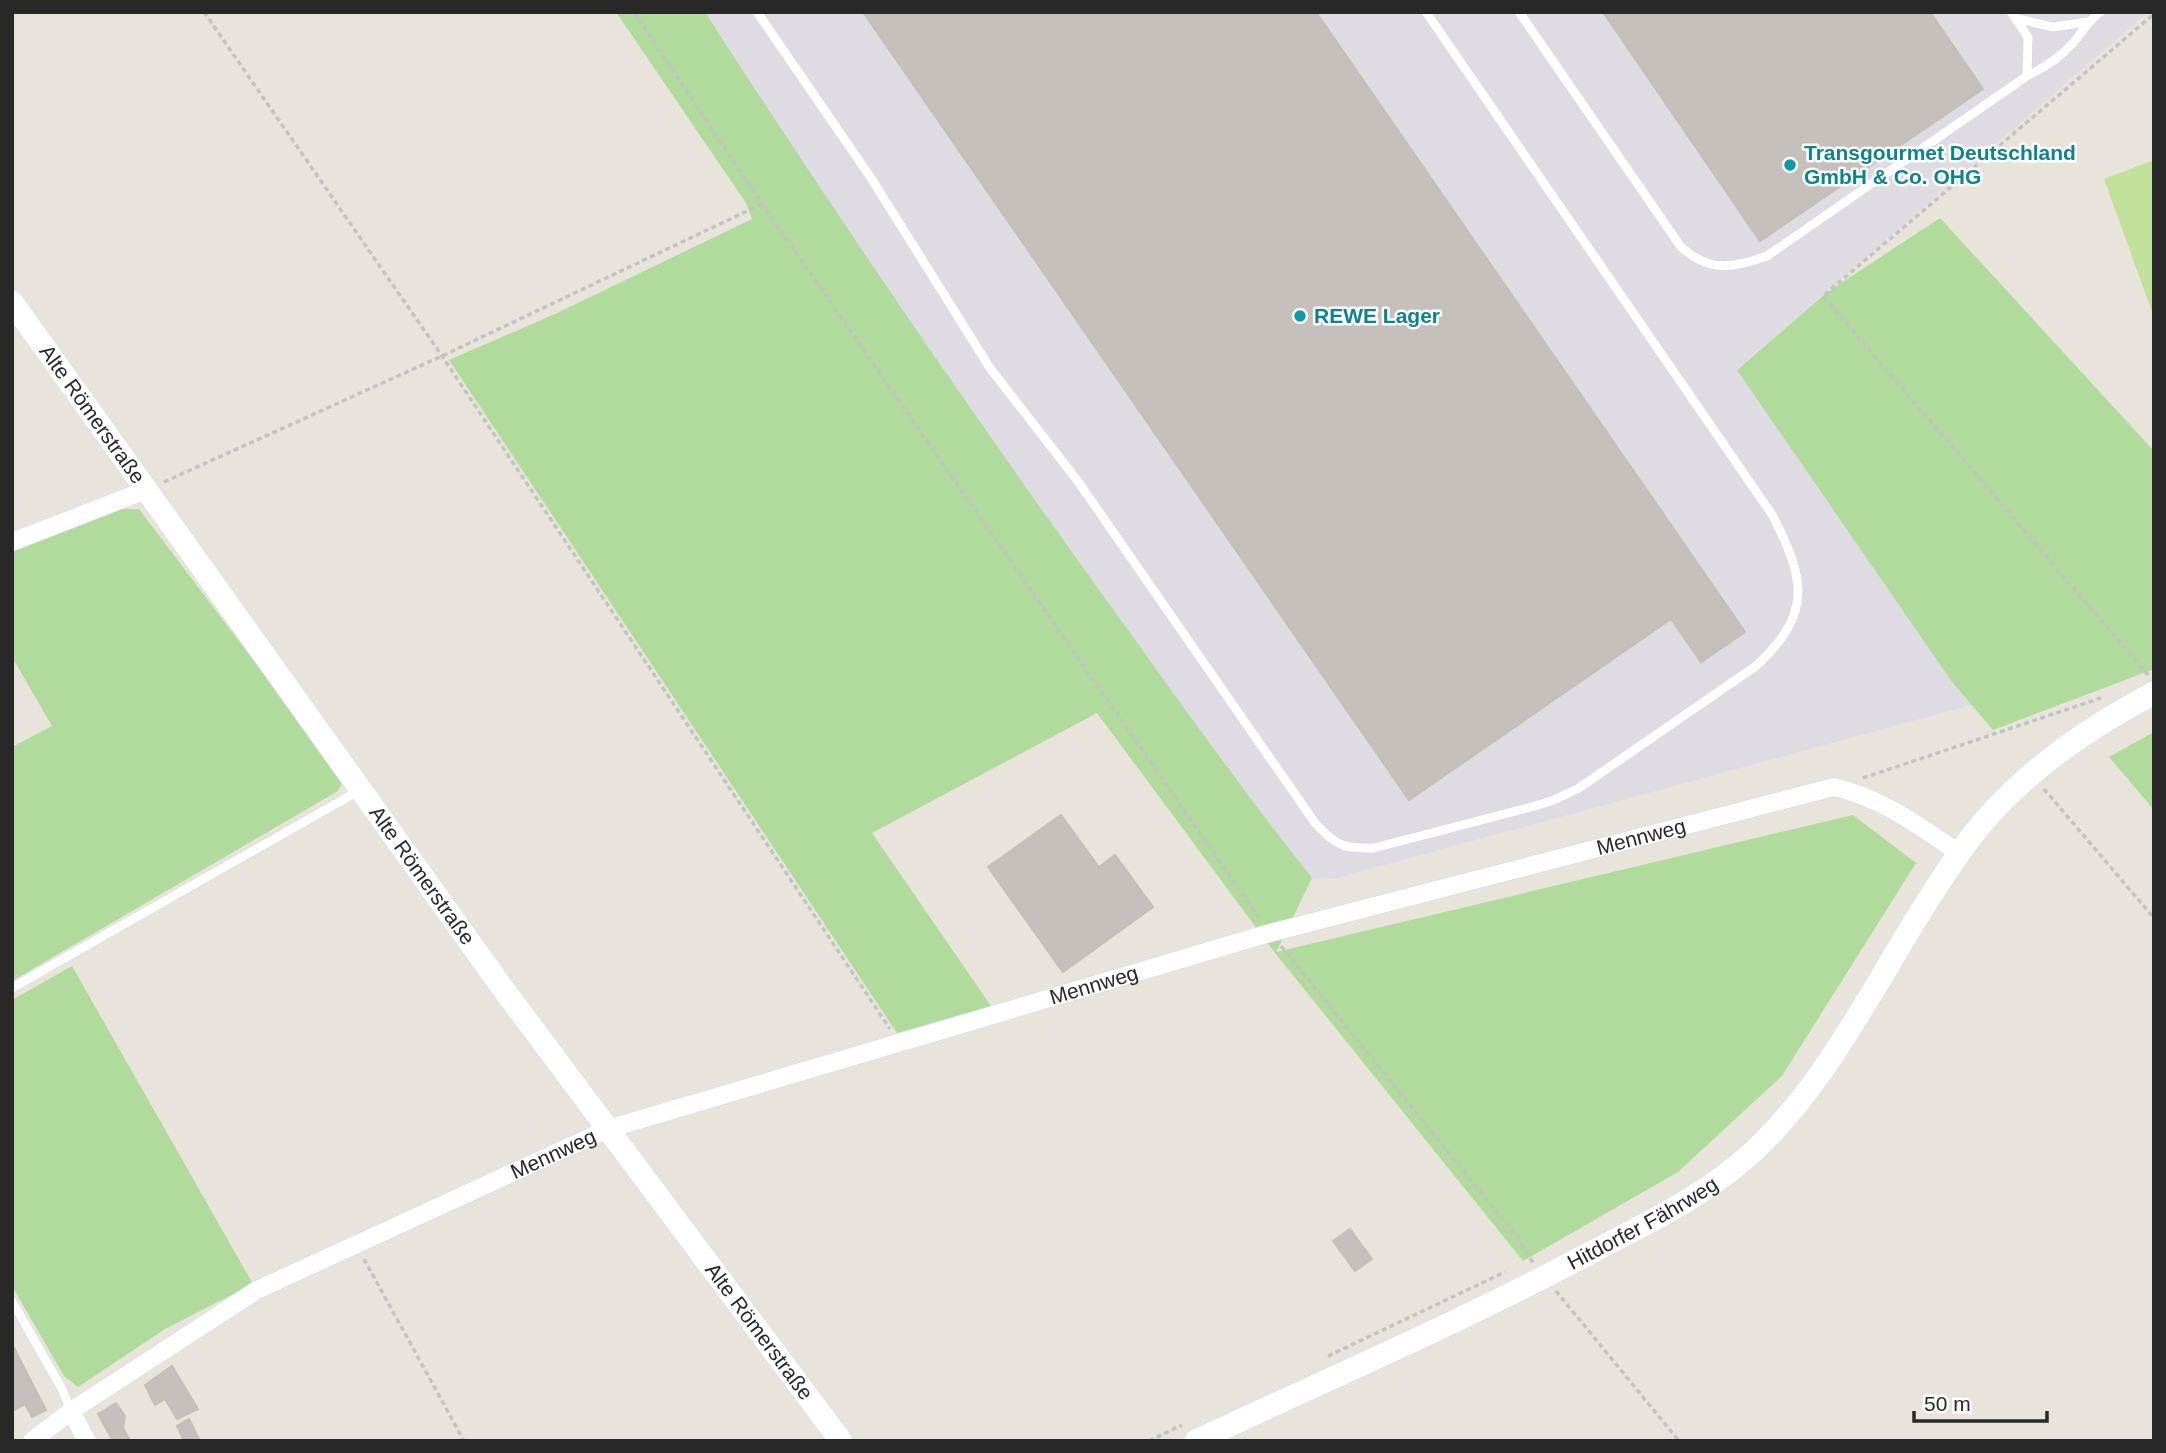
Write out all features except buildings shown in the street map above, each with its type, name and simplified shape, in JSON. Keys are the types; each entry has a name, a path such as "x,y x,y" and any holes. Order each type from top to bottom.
{"street":[{"name":"Alte Römerstraße","path":"12,302 500,986 841,1441"},
{"path":"12,542 146,490"},
{"path":"1834,787 1856,792 1897,810 1959,853 2006,797 2031,774 2061,750 2153,687"},
{"name":"Mennweg","path":"32,1441 71,1411 238,1301 608,1129 1270,933 1834,787"},
{"name":"Hitdorfer Fährweg","path":"1191,1432 1539,1264 1681,1205 1721,1178 1755,1151 1794,1110 1833,1058 1959,853"},
{"path":"71,1411 87,1441"}],"lane":[{"path":"757,12 871,178 990,368 1077,481 1315,823 1331,840 1342,846 1356,848 1374,848 1535,806 1579,788 1756,666 1775,649 1788,631 1795,617 1798,594 1798,575 1790,550 1773,516 1426,12"},
{"path":"1519,12 1681,247 1694,258 1722,266 1740,265 1766,256 2027,76 2044,68 2073,44 2087,22 2100,12"},
{"path":"2013,15 2028,37 2027,76"},
{"path":"2013,15 2052,27 2087,22"},
{"path":"12,988 360,790"},
{"path":"12,1301 62,1389 71,1411"}],"path":[{"path":"204,12 442,356 900,1043"},
{"path":"634,12 762,204 1270,933 1679,1441"},
{"path":"2153,687 1823,296 2154,14"},
{"path":"146,490 442,356 762,204"},
{"path":"1834,787 2081,707"},
{"path":"2031,774 2154,918"},
{"path":"356,1245 464,1441"},
{"path":"1323,1358 1506,1272"},
{"path":"1149,1441 1191,1432"}],"shaded area":[{"path":"705,12 2148,12 1737,369 1952,682 1971,705 1333,879 1305,877 963,400"}],"green space":[{"path":"616,12 705,12 849,230 997,445 1203,734 1312,878 1276,952 1853,815 1916,863 1782,1076 1678,1172 1523,1261 1275,953 1097,713 872,833 991,1006 897,1033 449,360 555,314 752,219 746,203"},
{"path":"2154,160 2154,317 2104,179"},
{"path":"1940,218 2154,451 2154,669 1993,730 1952,682 1737,370 1826,293"},
{"path":"119,509 139,509 344,780 338,791 12,981 12,747 52,726 12,657 12,550"},
{"path":"2154,732 2154,810 2109,757"},
{"path":"72,966 253,1284 165,1329 78,1387 64,1376 12,1286 12,1000"}],"place":[{"name":"Transgourmet Deutschland GmbH & Co. OHG","path":"1790,165"},
{"name":"REWE Lager","path":"1300,316"}]}
